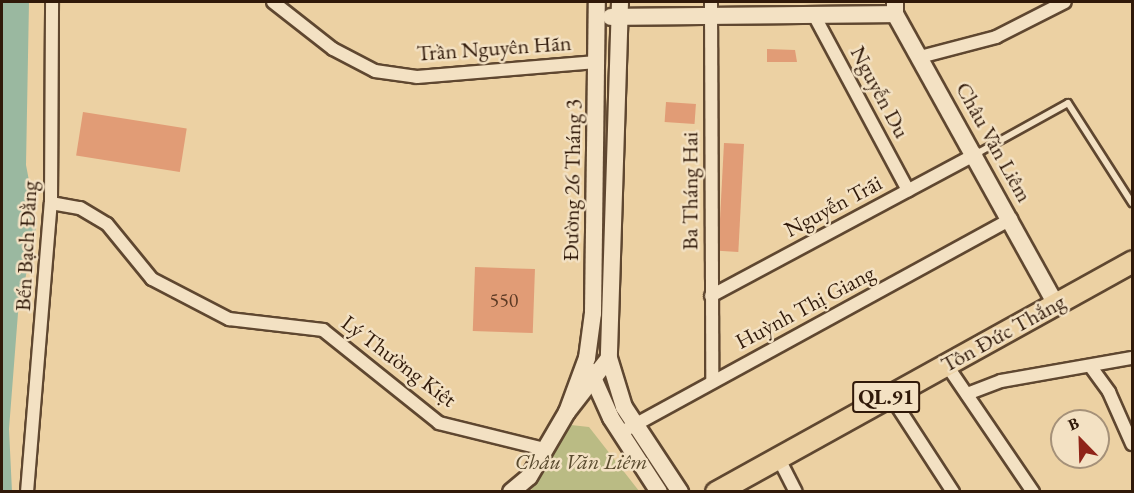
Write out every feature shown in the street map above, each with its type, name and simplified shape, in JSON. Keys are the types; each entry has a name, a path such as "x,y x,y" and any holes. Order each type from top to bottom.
{"highway":[{"name":"Tôn Đức Thắng","path":"716,492 1132,261"}],"street":[{"name":"Bến Bạch Đằng","path":"27,492 51,203 52,2"},
{"name":"Trần Nguyên Hãn","path":"273,2 333,49 375,71 417,77 596,62"},
{"path":"920,57 996,37 1065,2"},
{"path":"596,10 711,9 814,15 895,8"},
{"name":"Châu Văn Liêm","path":"895,8 1056,304"},
{"name":"Đường 26 Tháng 3","path":"620,9 609,358 617,392 634,423 680,492"},
{"name":"Ba Tháng Hai","path":"711,9 711,381"},
{"name":"Đường 26 Tháng 3","path":"587,358 593,313 596,10"},
{"name":"Nguyễn Du","path":"814,15 908,190"},
{"name":"Nguyễn Trãi","path":"711,296 976,154"},
{"name":"Lý Thường Kiệt","path":"51,203 80,208 107,224 152,279 229,319 323,330 440,423 544,449"},
{"name":"Huỳnh Thị Giang","path":"616,425 634,423 1011,219"},
{"path":"587,358 592,380 616,425 659,492"},
{"path":"567,412 587,358"},
{"path":"511,492 529,477 567,412 609,358"},
{"path":"967,394 1002,381 1132,358"},
{"path":"946,364 1033,492"},
{"path":"1091,367 1109,392 1132,444"},
{"path":"890,395 953,492"},
{"path":"567,412 588,406 616,425"},
{"path":"778,457 796,492"}],"lane":[{"path":"976,154 1068,103 1132,203"}],"green space":[{"name":"Châu Văn Liêm","path":"571,425 589,427 639,491 530,492"}],"shaded area":[{"path":"2,2 29,2 26,165 37,223 18,313 9,429 12,492 2,491"}],"building":[{"path":"767,49 795,50 797,62 767,62"},
{"path":"666,102 696,104 695,124 665,122"},
{"path":"83,112 187,128 180,172 76,155"},
{"path":"724,143 744,144 738,252 718,251"},
{"path":"475,267 535,269 533,333 473,331"}]}
